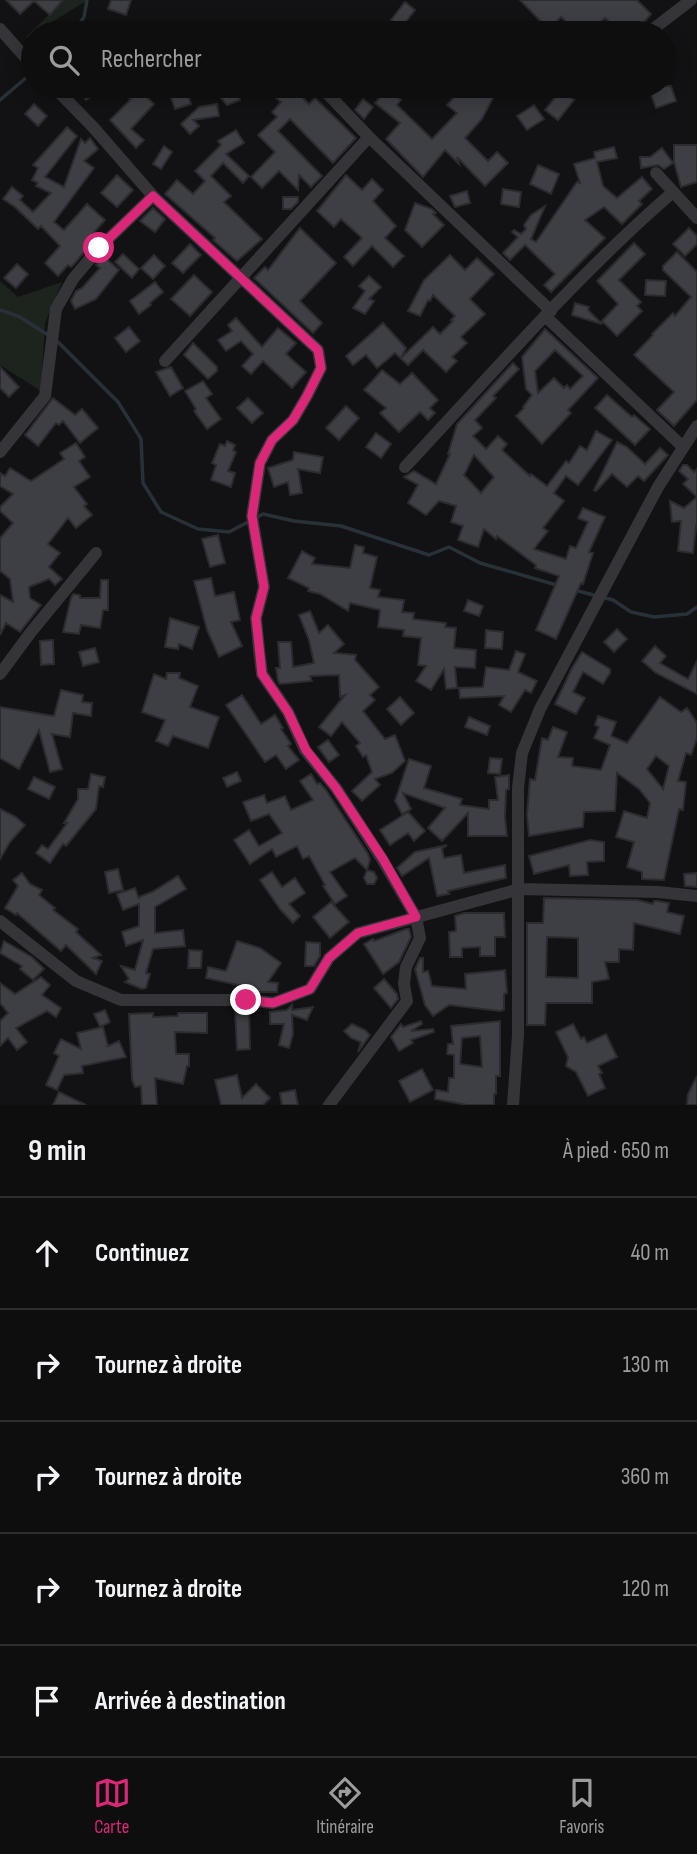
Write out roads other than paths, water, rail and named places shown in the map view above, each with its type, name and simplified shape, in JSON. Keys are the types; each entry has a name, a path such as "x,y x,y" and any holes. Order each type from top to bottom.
{"street":[{"path":"664,21 691,0"},
{"path":"0,29 21,52"},
{"path":"65,98 153,196 318,350 321,368 293,420 272,440 260,463 252,516 264,587 256,618 262,674 288,712 306,750 336,788 383,859 416,917 420,938 406,967 404,984 407,1001 329,1105"},
{"path":"332,98 682,446"},
{"path":"165,360 369,137"},
{"path":"656,173 697,218"},
{"path":"405,467 628,231 673,192"},
{"path":"0,452 45,396 55,309 74,279 99,248 153,196"},
{"path":"513,1105 520,889 518,788 522,753 540,709 593,608 682,446 697,425"},
{"path":"0,674 96,553"},
{"path":"0,921 76,981 121,1000 246,1000 273,1003 310,989 329,958 358,933 520,889 658,892 697,896"}],"waterway":[{"path":"81,21 87,0"},
{"path":"0,100 21,82"},
{"path":"0,310 20,317 48,335"},
{"path":"55,339 118,402 141,439 143,483 161,512 198,529 229,532 263,514 294,521 341,526 429,555 449,547 480,563 560,586"},
{"path":"574,590 613,600 631,612 654,617 687,614 697,607"}]}
